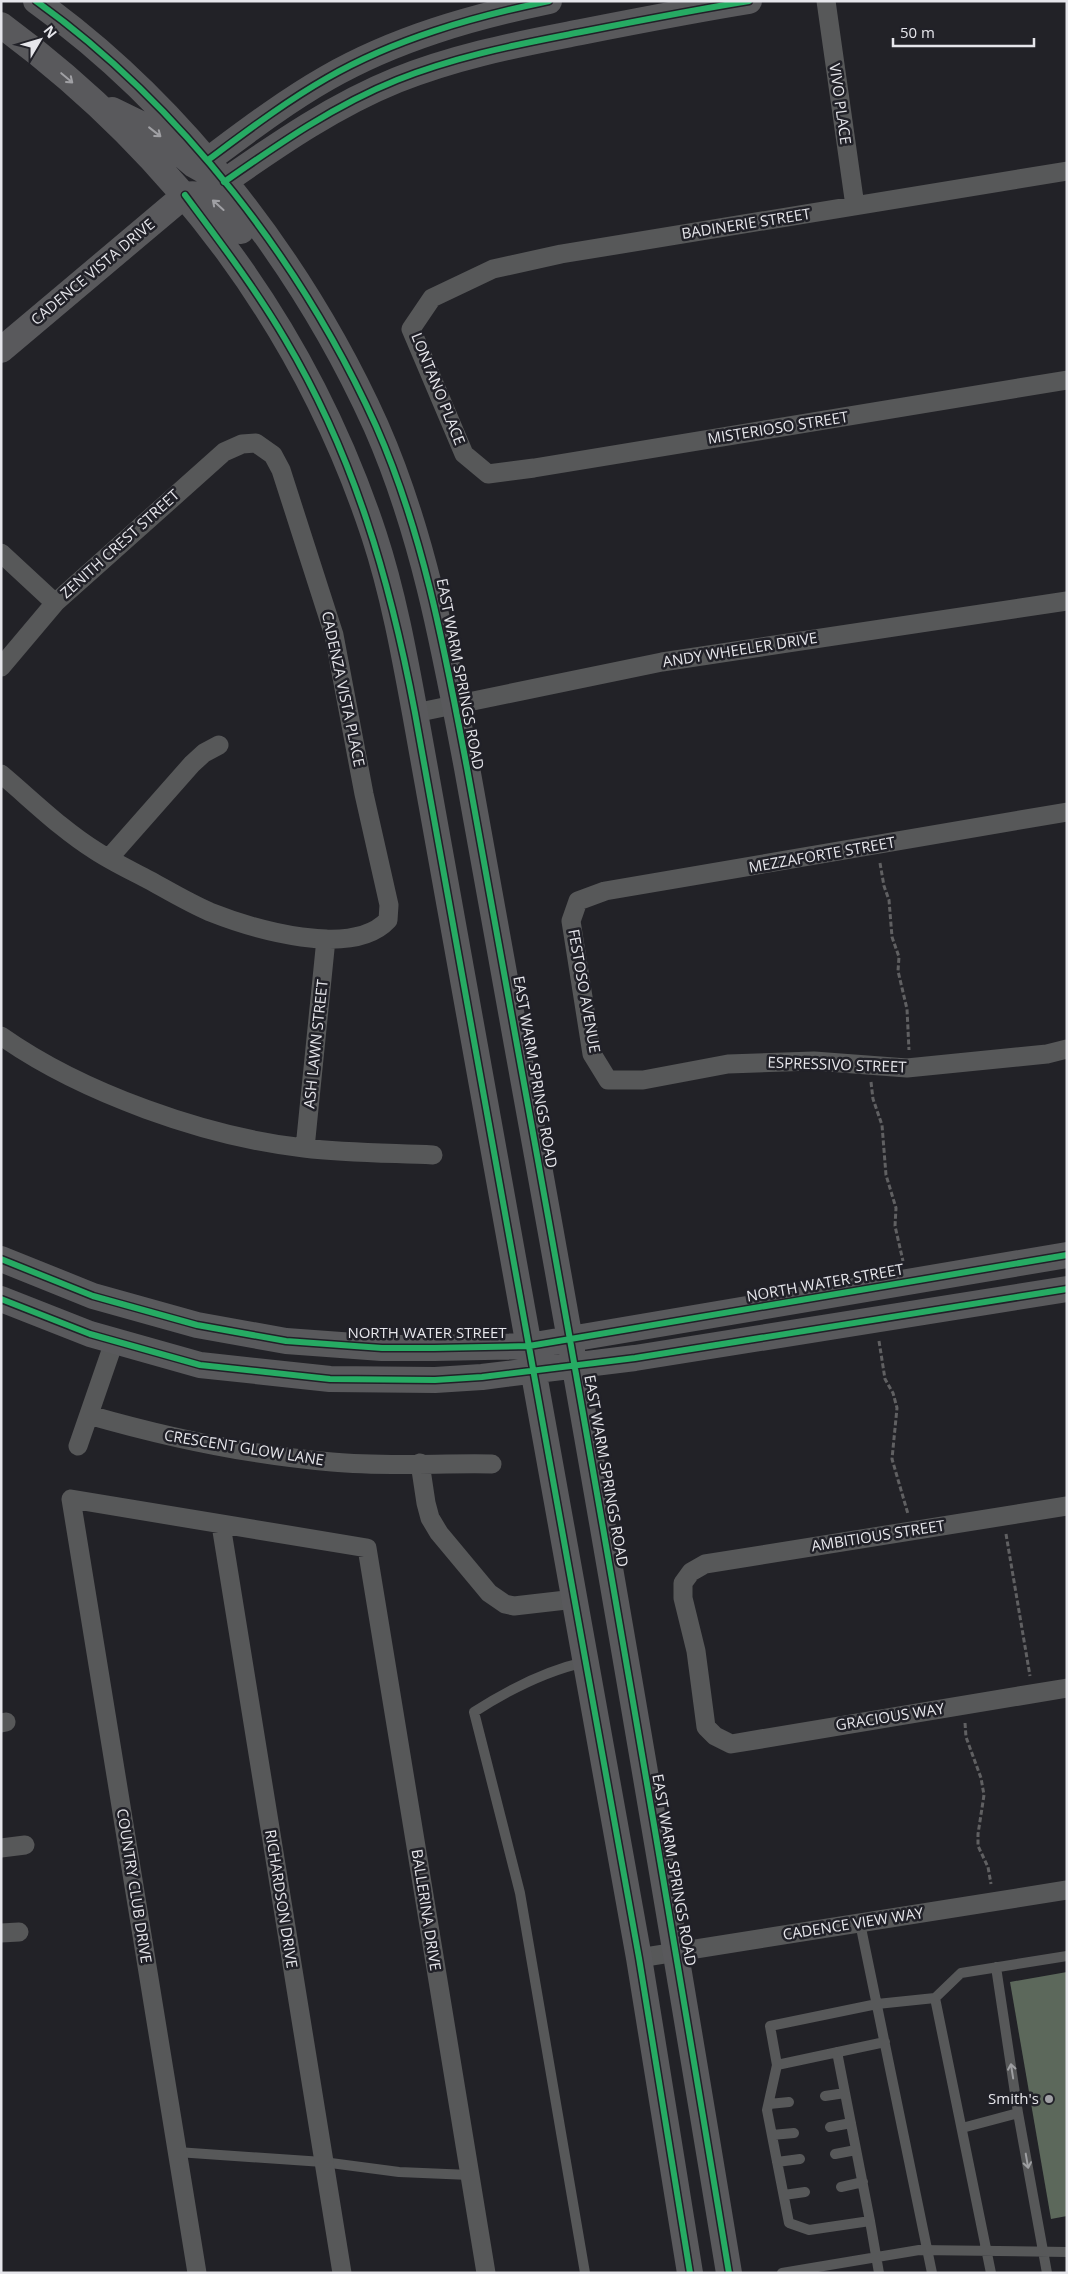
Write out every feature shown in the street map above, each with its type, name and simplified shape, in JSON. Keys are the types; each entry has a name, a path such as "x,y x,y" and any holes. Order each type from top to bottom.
{"main road":[{"name":"EAST WARM SPRINGS ROAD","path":"36,1 99,52 143,92 208,160 289,270 321,319 376,427 414,527 431,586 455,704 570,1339 729,2273"},
{"path":"208,160 282,106 329,78 365,60 422,35 500,12 549,1"},
{"path":"95,103 153,130 194,165 224,182 338,108 413,74 500,48 652,17 749,1"},
{"path":"1,25 29,46 95,103 185,195 256,292 286,340 313,390 347,463 374,536 391,598 416,712 640,1958 690,2273"},
{"path":"185,195 196,193 207,196 221,207 321,319"},
{"name":"CADENCE VISTA DRIVE","path":"1,350 185,195"},
{"name":"NORTH WATER STREET","path":"1,1260 93,1296 152,1314 258,1337 286,1341 382,1348 529,1346 1067,1255"},
{"path":"1,1299 44,1318 114,1342 200,1365 330,1379 435,1380 575,1367 1067,1289"}],"street":[{"name":"VIVO PLACE","path":"826,1 855,206"},
{"name":"BADINERIE STREET","path":"432,298 493,269 561,254 1067,171"},
{"name":"LONTANO PLACE","path":"432,298 411,329 464,454 488,474"},
{"name":"MISTERIOSO STREET","path":"488,474 553,465 1067,380"},
{"name":"ZENITH CREST STREET","path":"1,667 55,603 224,452 242,444 256,443"},
{"name":"CADENZA VISTA PLACE","path":"256,443 272,455 281,470 330,621 364,794 389,905 388,920 378,928 369,932 326,939"},
{"path":"1,553 55,603"},
{"name":"ANDY WHEELER DRIVE","path":"416,712 662,662 1067,601"},
{"path":"109,858 192,764 219,745"},
{"path":"1,774 63,828 109,858 211,912 281,932 326,939"},
{"name":"MEZZAFORTE STREET","path":"578,901 605,891 1067,812"},
{"name":"FESTOSO AVENUE","path":"578,901 571,921 592,1054 608,1080"},
{"name":"ASH LAWN STREET","path":"305,1148 326,939"},
{"path":"1,1036 42,1061 142,1107 225,1133 305,1148 433,1155"},
{"name":"ESPRESSIVO STREET","path":"608,1080 643,1080 728,1064 814,1061 915,1067 1047,1054 1067,1049"},
{"path":"78,1446 114,1342"},
{"name":"CRESCENT GLOW LANE","path":"89,1416 189,1442 257,1454 334,1463 492,1464"},
{"path":"420,1463 430,1518 439,1533 489,1593 505,1604 523,1607 576,1599"},
{"name":"COUNTRY CLUB DRIVE","path":"197,2273 71,1499 221,1525"},
{"name":"AMBITIOUS STREET","path":"715,1736 706,1727 696,1651 684,1598 683,1584 691,1572 705,1564 1067,1506"},
{"name":"BALLERINA DRIVE","path":"221,1525 366,1548 486,2273"},
{"name":"RICHARDSON DRIVE","path":"221,1525 342,2273"},
{"name":"GRACIOUS WAY","path":"715,1736 731,1744 1067,1688"},
{"path":"1,1848 25,1844"},
{"name":"CADENCE VIEW WAY","path":"640,1958 1067,1890"}],"lane":[{"path":"586,2273 520,1893 474,1712 531,1681 567,1666 587,1662"},
{"path":"860,1923 932,2273"},
{"path":"870,2221 809,2230 789,2223 767,2110 777,2065 770,2026 877,2004 935,1998 961,1973 1067,1956"},
{"path":"996,1967 1018,2113 1047,2273"},
{"path":"935,1998 991,2273"},
{"path":"777,2065 885,2042"},
{"path":"837,2052 879,2273"},
{"path":"825,2096 845,2093"},
{"path":"769,2104 789,2102"},
{"path":"962,2128 1018,2113"},
{"path":"830,2127 851,2123"},
{"path":"772,2135 794,2133"},
{"path":"835,2154 856,2150"},
{"path":"177,2152 323,2162 399,2172 470,2175"},
{"path":"777,2162 800,2159"},
{"path":"841,2187 863,2182"},
{"path":"784,2195 805,2192"},
{"path":"782,2273 928,2250 1067,2252"}],"path":[{"path":"878,845 884,886 890,900 892,937 899,957 898,971 908,1009 909,1048 915,1067"},
{"path":"869,1065 873,1099 882,1126 886,1175 896,1208 895,1226 908,1281"},
{"path":"876,1320 885,1379 894,1393 897,1408 892,1460 908,1506 911,1531"},
{"path":"1002,1516 1033,1694"},
{"path":"962,1706 966,1737 981,1778 984,1795 978,1846 988,1867 994,1902"}],"building":[{"name":"Smith's","path":"1067,1972 1067,2216 1051,2219 1010,1982"}],"cycle path":[{"path":"36,1 89,42 140,88 188,138 233,192 275,248 312,306 346,365 376,426 393,467 407,509 431,594 467,768 547,1208 653,1816 729,2273"},
{"path":"208,160 296,97 353,64 435,31 491,14 549,1"},
{"path":"224,182 287,139 330,113 374,90 418,72 481,53 657,17 749,1"},
{"path":"185,195 262,302 309,383 350,473 381,567 394,615 415,713 639,1958 690,2273"},
{"path":"1,1259 93,1296 197,1325 286,1341 382,1348 434,1348 529,1346 1067,1255"},
{"path":"1,1299 90,1334 200,1365 330,1379 435,1380 482,1377 635,1358 1067,1289"}],"place":[{"name":"Smith's","path":"1049,2099"}]}
